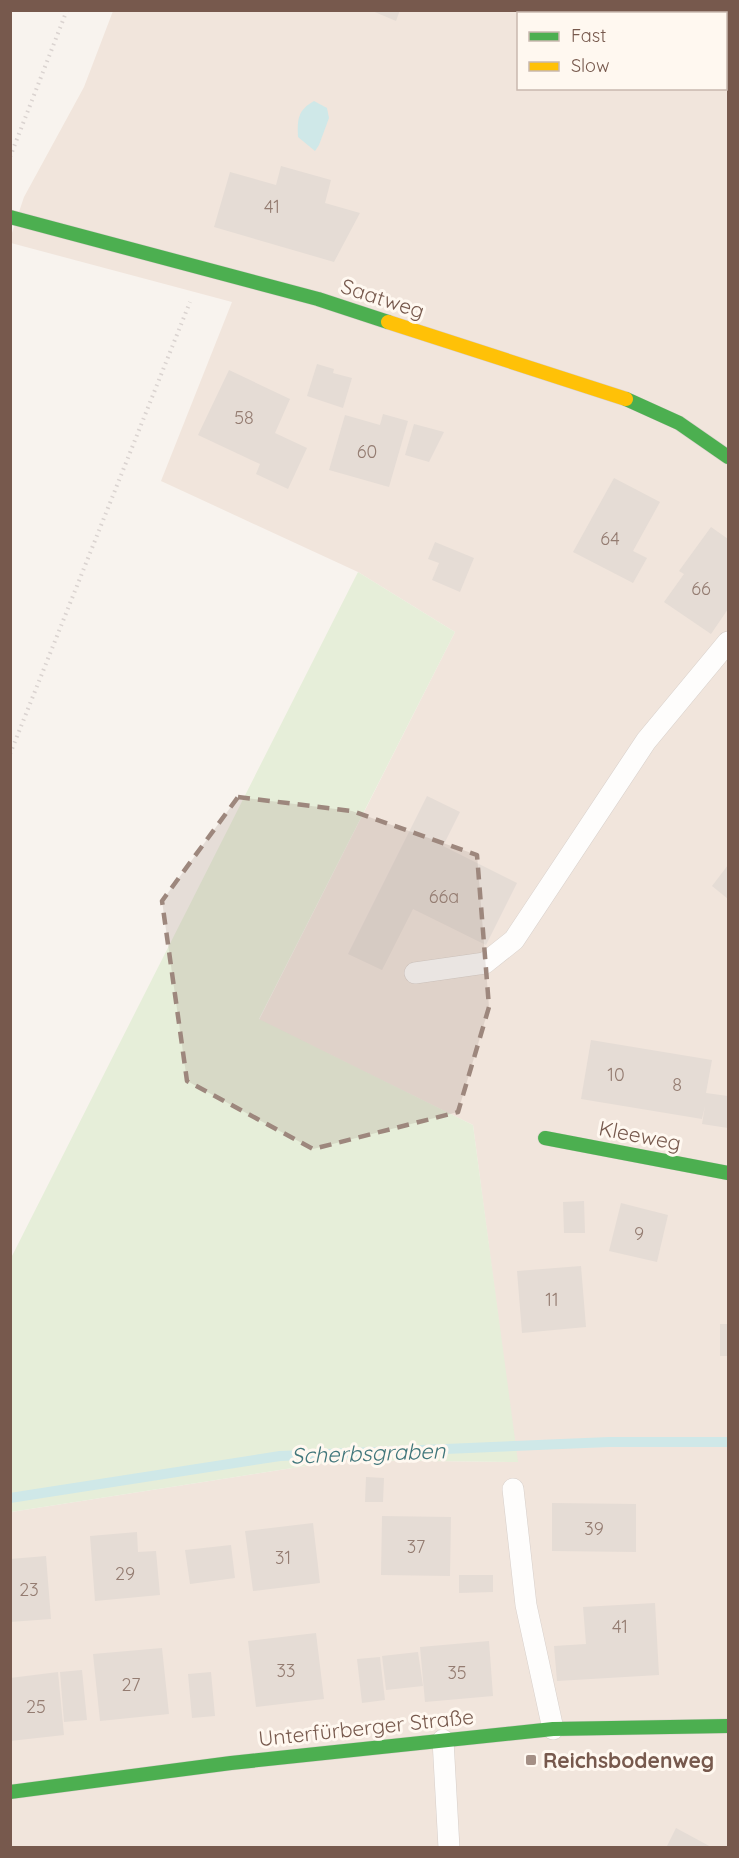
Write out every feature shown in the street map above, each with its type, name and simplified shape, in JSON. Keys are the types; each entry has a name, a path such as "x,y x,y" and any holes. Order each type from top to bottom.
{"street":[{"name":"Saatweg","path":"10,217 318,299 626,399 679,423 729,457"},
{"name":"Kleeweg","path":"544,1138 729,1173"},
{"name":"Unterfürberger Straße","path":"10,1792 231,1763 553,1729 729,1726"}],"lane":[{"path":"415,973 484,963 514,940 646,741 729,642"},
{"path":"513,1489 526,1605 553,1729"},
{"path":"442,1740 449,1848"}],"path":[{"path":"10,157 67,10"},
{"path":"10,754 204,267"}],"highlighted area":[{"path":"238,797 352,811 477,855 489,1007 458,1112 313,1149 187,1081 162,901"}],"shaded area":[{"path":"113,11 728,11 728,1847 11,1848 11,1512 344,1460 517,1462 473,1125 259,1020 455,632 358,572 161,481 232,302 11,243 11,236 24,197 84,87"}],"green space":[{"path":"358,572 455,632 259,1019 473,1125 518,1462 344,1460 11,1512 11,1258"}],"water":[{"path":"314,101 327,108 329,118 315,151 298,137 298,120 305,108"}],"building":[{"path":"370,10 400,10 396,21"},
{"path":"281,166 331,180 325,203 360,213 334,262 214,227 230,172 276,185"},
{"path":"317,364 334,369 333,373 352,378 343,408 307,396"},
{"path":"229,370 290,399 275,433 307,448 288,489 256,474 260,464 198,435"},
{"path":"383,414 408,421 389,487 329,470 345,415 380,425"},
{"path":"414,424 444,432 429,462 405,455"},
{"path":"614,478 660,502 633,551 647,558 633,583 573,552"},
{"path":"711,527 728,539 728,609 711,634 664,602 684,574 679,571"},
{"path":"435,542 474,558 460,592 432,580 439,563 428,559"},
{"path":"427,796 460,812 443,846 517,883 486,945 413,909 382,970 348,954"},
{"path":"728,865 728,899 712,886"},
{"path":"591,1040 712,1060 706,1093 728,1096 728,1128 702,1124 705,1106 702,1119 581,1099"},
{"path":"584,1201 585,1233 564,1233 563,1202"},
{"path":"621,1203 668,1215 657,1262 609,1251"},
{"path":"581,1266 586,1327 522,1333 517,1271"},
{"path":"720,1324 728,1324 728,1356 720,1356"},
{"path":"366,1477 384,1478 383,1502 365,1502"},
{"path":"552,1503 636,1504 636,1552 552,1551"},
{"path":"382,1516 451,1517 450,1576 381,1575"},
{"path":"313,1523 320,1583 253,1591 245,1531"},
{"path":"137,1532 138,1552 156,1551 160,1595 95,1601 90,1536"},
{"path":"231,1545 235,1578 190,1584 185,1550"},
{"path":"46,1556 51,1619 10,1622 10,1559"},
{"path":"459,1575 493,1575 493,1592 459,1593"},
{"path":"655,1603 659,1675 557,1681 554,1646 586,1644 583,1607"},
{"path":"316,1633 324,1699 256,1707 248,1641"},
{"path":"489,1641 493,1696 425,1702 420,1647"},
{"path":"162,1648 169,1714 100,1721 93,1654"},
{"path":"418,1652 423,1686 386,1690 382,1656"},
{"path":"380,1657 385,1700 362,1703 357,1659"},
{"path":"82,1670 87,1720 64,1722 60,1672"},
{"path":"58,1672 64,1735 10,1741 10,1678"},
{"path":"211,1672 215,1716 192,1718 188,1674"},
{"path":"676,1828 713,1848 666,1848"}],"waterway":[{"name":"Scherbsgraben","path":"10,1498 280,1456 609,1442 728,1442"}],"traffic: fast":[{"path":"10,217 318,299 388,322"},
{"path":"626,399 679,423 728,457"},
{"path":"545,1138 728,1173"},
{"path":"10,1792 231,1763 553,1729 728,1726"}],"traffic: slow":[{"path":"388,322 626,399"}],"place":[{"name":"Reichsbodenweg","path":"531,1760"}]}
